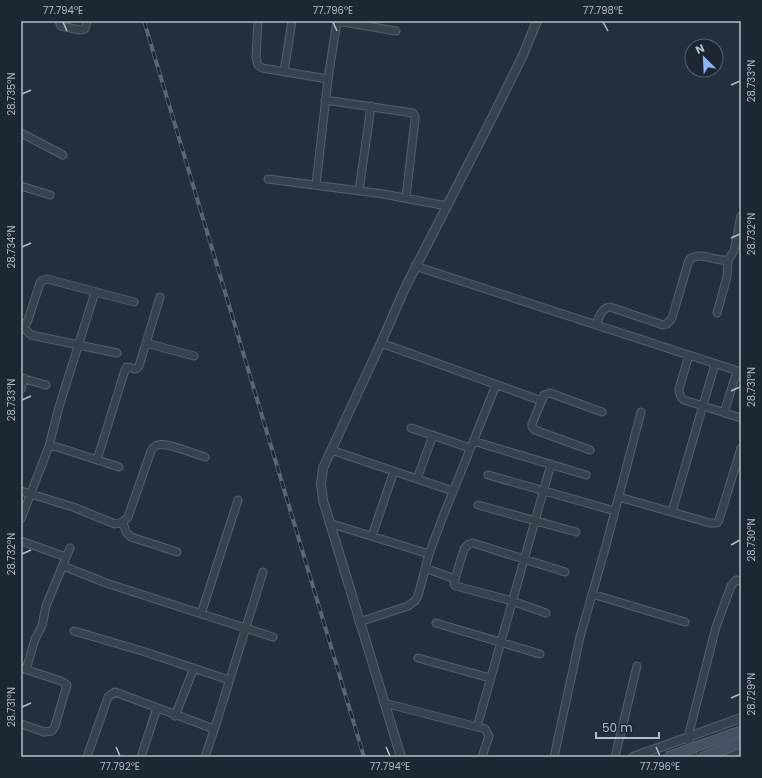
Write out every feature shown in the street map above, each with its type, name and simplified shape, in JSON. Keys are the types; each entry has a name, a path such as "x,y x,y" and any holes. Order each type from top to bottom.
{"main road":[{"path":"667,757 741,731"},
{"path":"703,757 741,743"}],"street":[{"path":"59,21 61,26 83,30 87,27 87,21"},
{"path":"258,21 256,57 258,65 262,68 328,79"},
{"path":"284,72 292,21"},
{"path":"316,185 328,79 337,21 396,31"},
{"path":"401,757 329,523 323,500 321,484 323,468 415,266 523,55 537,21"},
{"path":"326,100 409,112 415,116 406,197"},
{"path":"360,191 371,106"},
{"path":"21,133 63,154"},
{"path":"268,179 406,197 447,206"},
{"path":"21,186 50,195"},
{"path":"716,313 727,277 728,260 734,251 741,216"},
{"path":"596,325 602,310 610,306 663,325 667,324 672,318 689,260 697,255 722,261 728,260"},
{"path":"415,266 739,372 724,413"},
{"path":"117,353 31,334 22,324 28,320 40,283 47,279 134,302"},
{"path":"21,519 50,446 59,407 95,292"},
{"path":"97,460 125,370 127,368 138,368 160,298"},
{"path":"146,343 194,356"},
{"path":"381,343 542,401"},
{"path":"689,356 679,389 679,394 684,400 741,418"},
{"path":"672,512 715,364"},
{"path":"21,389 23,378 46,385"},
{"path":"359,622 399,610 415,601 418,596 429,554 496,385"},
{"path":"590,450 533,429 532,424 544,395 550,393 602,412"},
{"path":"554,757 575,656 616,511 641,412"},
{"path":"411,428 586,474"},
{"path":"417,479 433,435"},
{"path":"21,491 115,524 123,522 128,517 153,447 158,444 167,445 205,457"},
{"path":"50,446 119,467"},
{"path":"619,497 710,523 717,523 741,448"},
{"path":"331,450 453,491"},
{"path":"477,727 551,464"},
{"path":"372,536 394,471"},
{"path":"488,475 616,511"},
{"path":"201,614 238,500"},
{"path":"478,505 576,532"},
{"path":"123,522 126,532 131,538 177,552"},
{"path":"329,523 429,554"},
{"path":"21,541 66,557"},
{"path":"546,613 512,601 456,586 454,584 455,579 464,549 469,544 473,543 565,572"},
{"path":"21,724 44,732 52,731 56,726 67,687 62,681 23,669 42,626 46,606 70,548"},
{"path":"63,566 106,583 273,637"},
{"path":"425,568 455,579"},
{"path":"205,757 263,572"},
{"path":"694,757 688,737 716,627 731,586 736,580 741,580"},
{"path":"592,594 684,622"},
{"path":"436,623 540,654"},
{"path":"74,631 142,651 229,680"},
{"path":"418,658 490,678"},
{"path":"615,757 637,666"},
{"path":"175,716 194,668"},
{"path":"87,757 108,697 114,692 175,716 214,729"},
{"path":"384,703 485,729 489,736 482,757"},
{"path":"141,757 157,708"},
{"path":"633,757 741,718"},
{"path":"730,757 741,753"}],"railway":[{"path":"144,21 364,757"}]}
